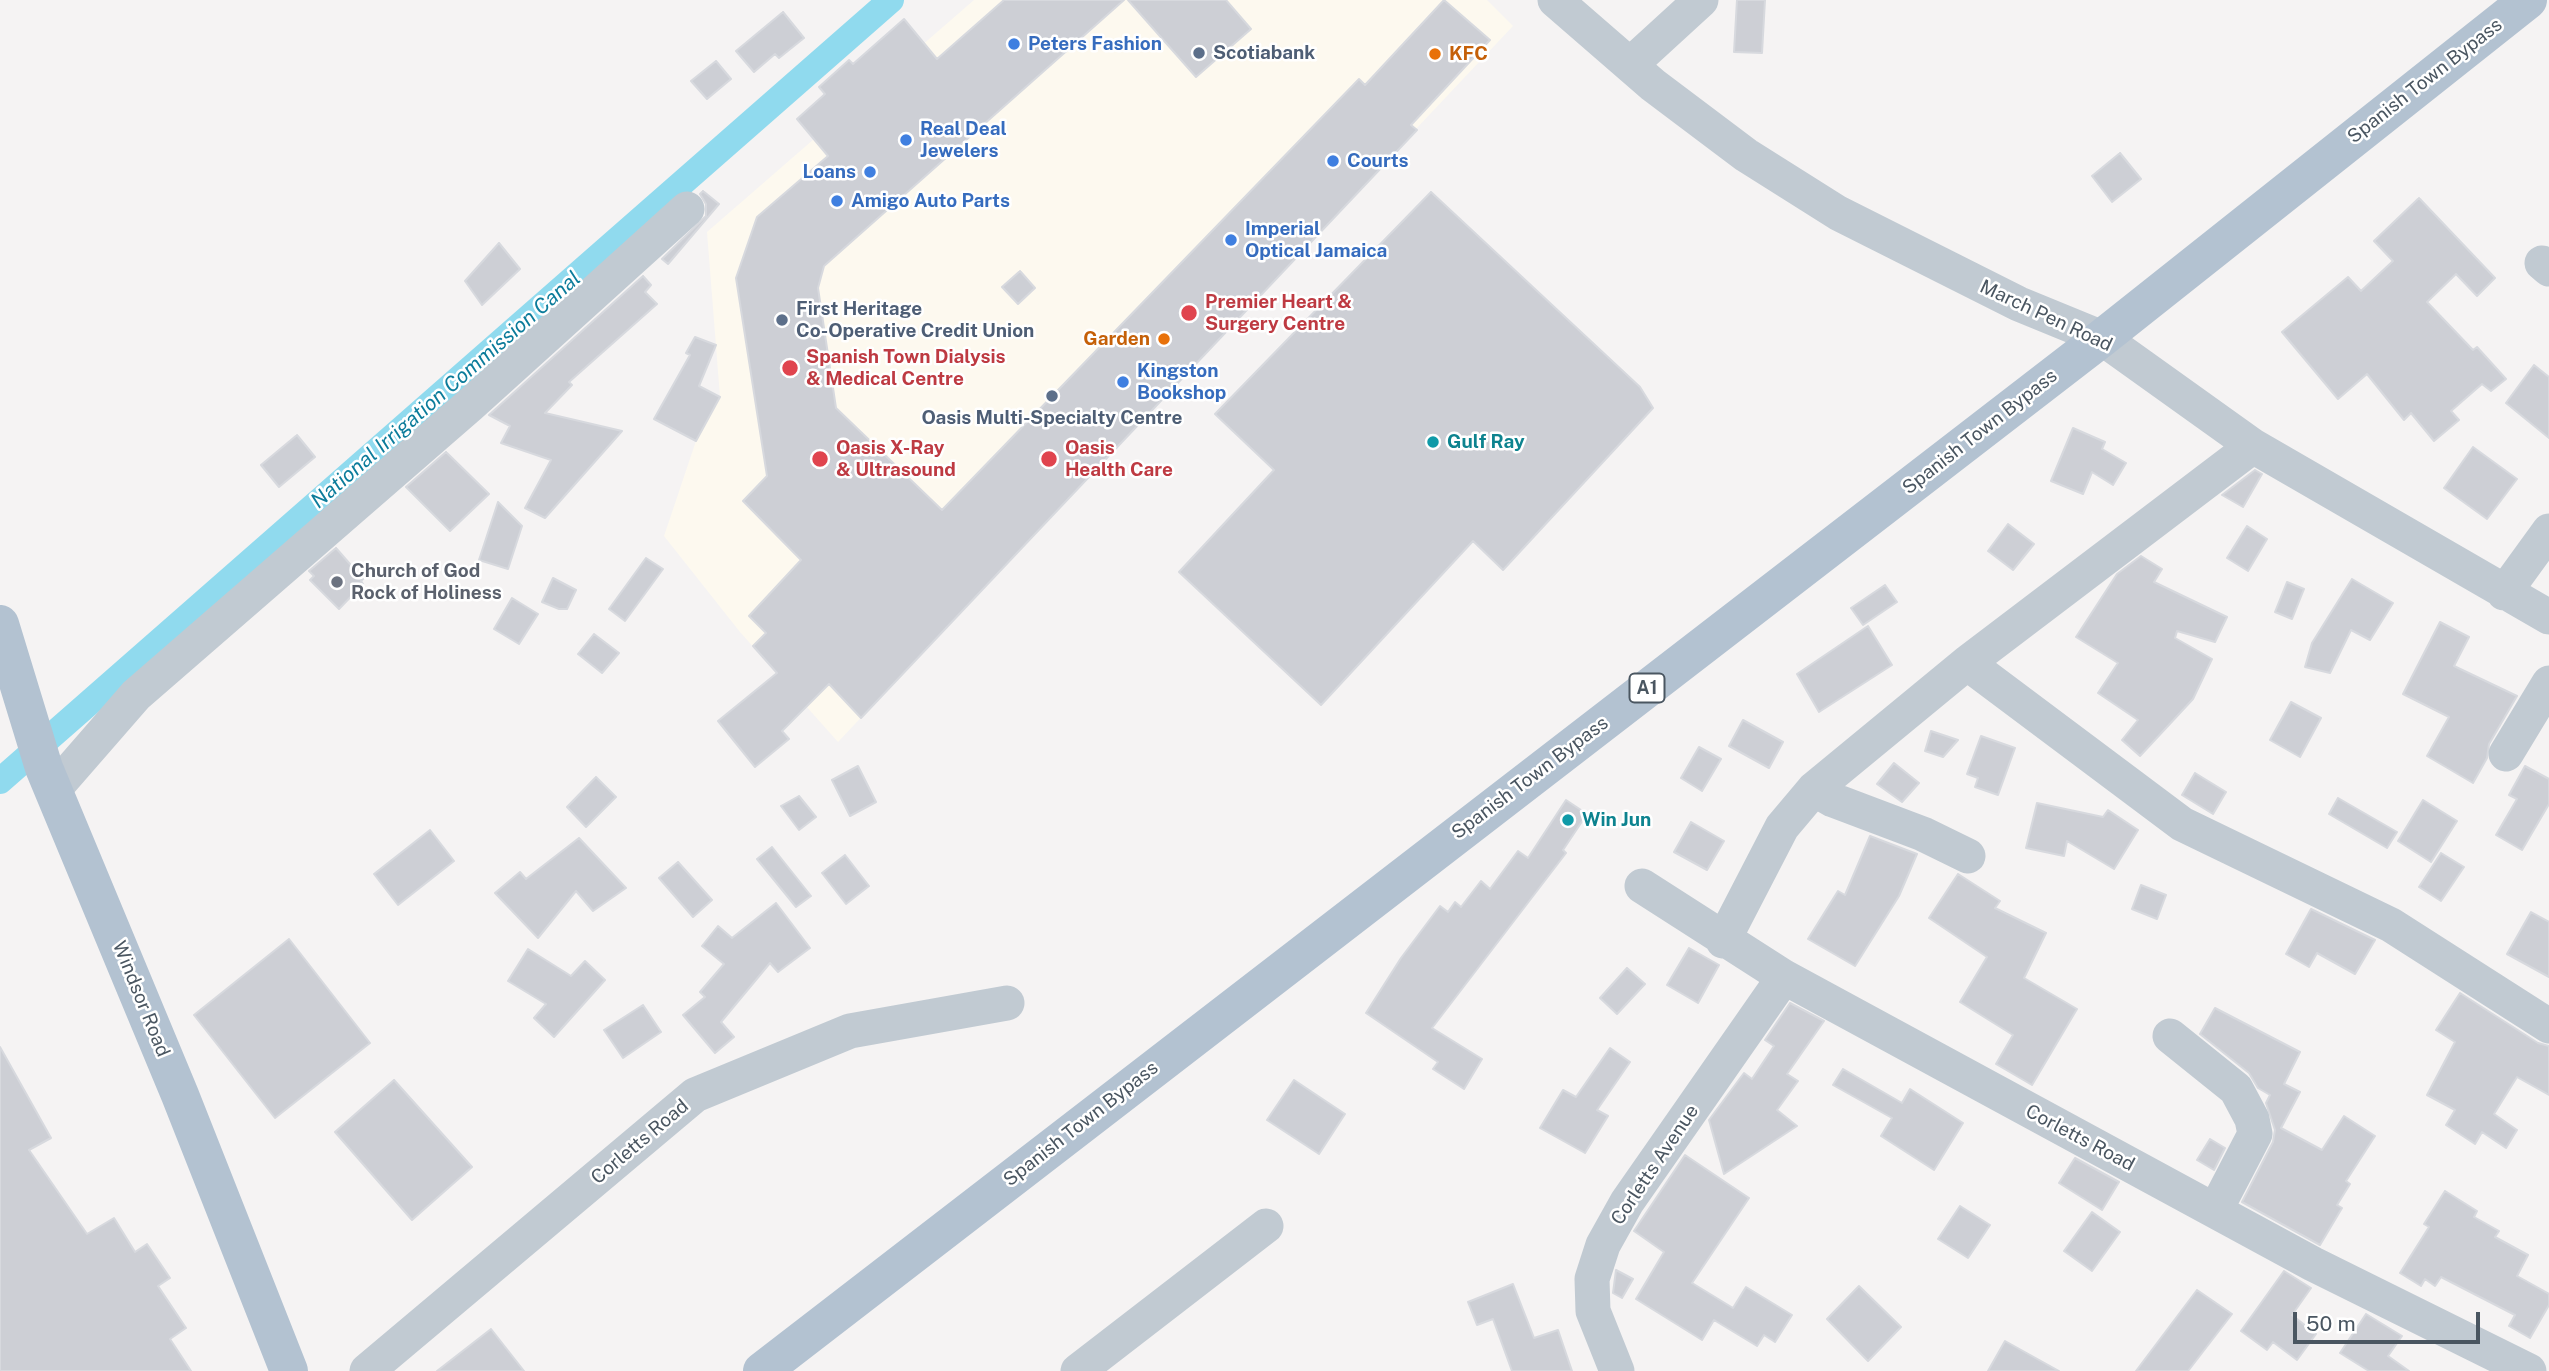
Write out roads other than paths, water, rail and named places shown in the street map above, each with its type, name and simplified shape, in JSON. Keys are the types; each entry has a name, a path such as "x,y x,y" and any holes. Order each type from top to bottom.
{"main road":[{"name":"Spanish Town Bypass","path":"762,1371 2102,338 2528,0"},
{"name":"Windsor Road","path":"0,624 50,778 289,1371"}],"street":[{"name":"March Pen Road","path":"1555,0 1630,65 1746,155 1838,213 2019,304 2102,338 2253,446 2549,617"},
{"path":"1630,65 1700,0"},
{"path":"50,778 136,695 470,405 687,209"},
{"path":"1723,941 1782,827 1814,789 1967,663 2253,446"},
{"path":"2504,593 2549,531"},
{"path":"1967,663 2182,824 2391,925 2549,1026"},
{"path":"2506,754 2549,683"},
{"path":"1814,789 1833,800 1923,834 1968,856"},
{"name":"Corletts Road","path":"1642,886 1723,941 1784,977 2215,1211 2313,1264 2530,1367"},
{"name":"Corletts Avenue","path":"1617,1371 1593,1311 1592,1279 1603,1245 1627,1202 1784,977"},
{"name":"Corletts Road","path":"367,1371 695,1095 850,1031 1007,1003"},
{"path":"2170,1036 2236,1089 2252,1118 2255,1134 2215,1211"},
{"path":"1078,1371 1266,1226"}],"waterway":[{"name":"National Irrigation Commission Canal","path":"0,781 891,0"}],"place":[{"name":"Peters Fashion","path":"1014,44"},
{"name":"Scotiabank","path":"1199,53"},
{"name":"KFC","path":"1435,54"},
{"name":"Real Deal Jewelers","path":"906,140"},
{"name":"Courts","path":"1333,161"},
{"name":"Loans","path":"870,172"},
{"name":"Amigo Auto Parts","path":"837,201"},
{"name":"Imperial Optical Jamaica","path":"1231,240"},
{"name":"Premier Heart & Surgery Centre","path":"1189,313"},
{"name":"First Heritage Co-Operative Credit Union","path":"782,320"},
{"name":"Garden","path":"1164,339"},
{"name":"Spanish Town Dialysis & Medical Centre","path":"790,368"},
{"name":"Kingston Bookshop","path":"1123,382"},
{"name":"Oasis Multi-Specialty Centre","path":"1052,396"},
{"name":"Gulf Ray","path":"1433,442"},
{"name":"Oasis X-Ray & Ultrasound","path":"820,459"},
{"name":"Oasis Health Care","path":"1049,459"},
{"name":"Church of God Rock of Holiness","path":"337,582"},
{"name":"Win Jun","path":"1568,820"}]}
